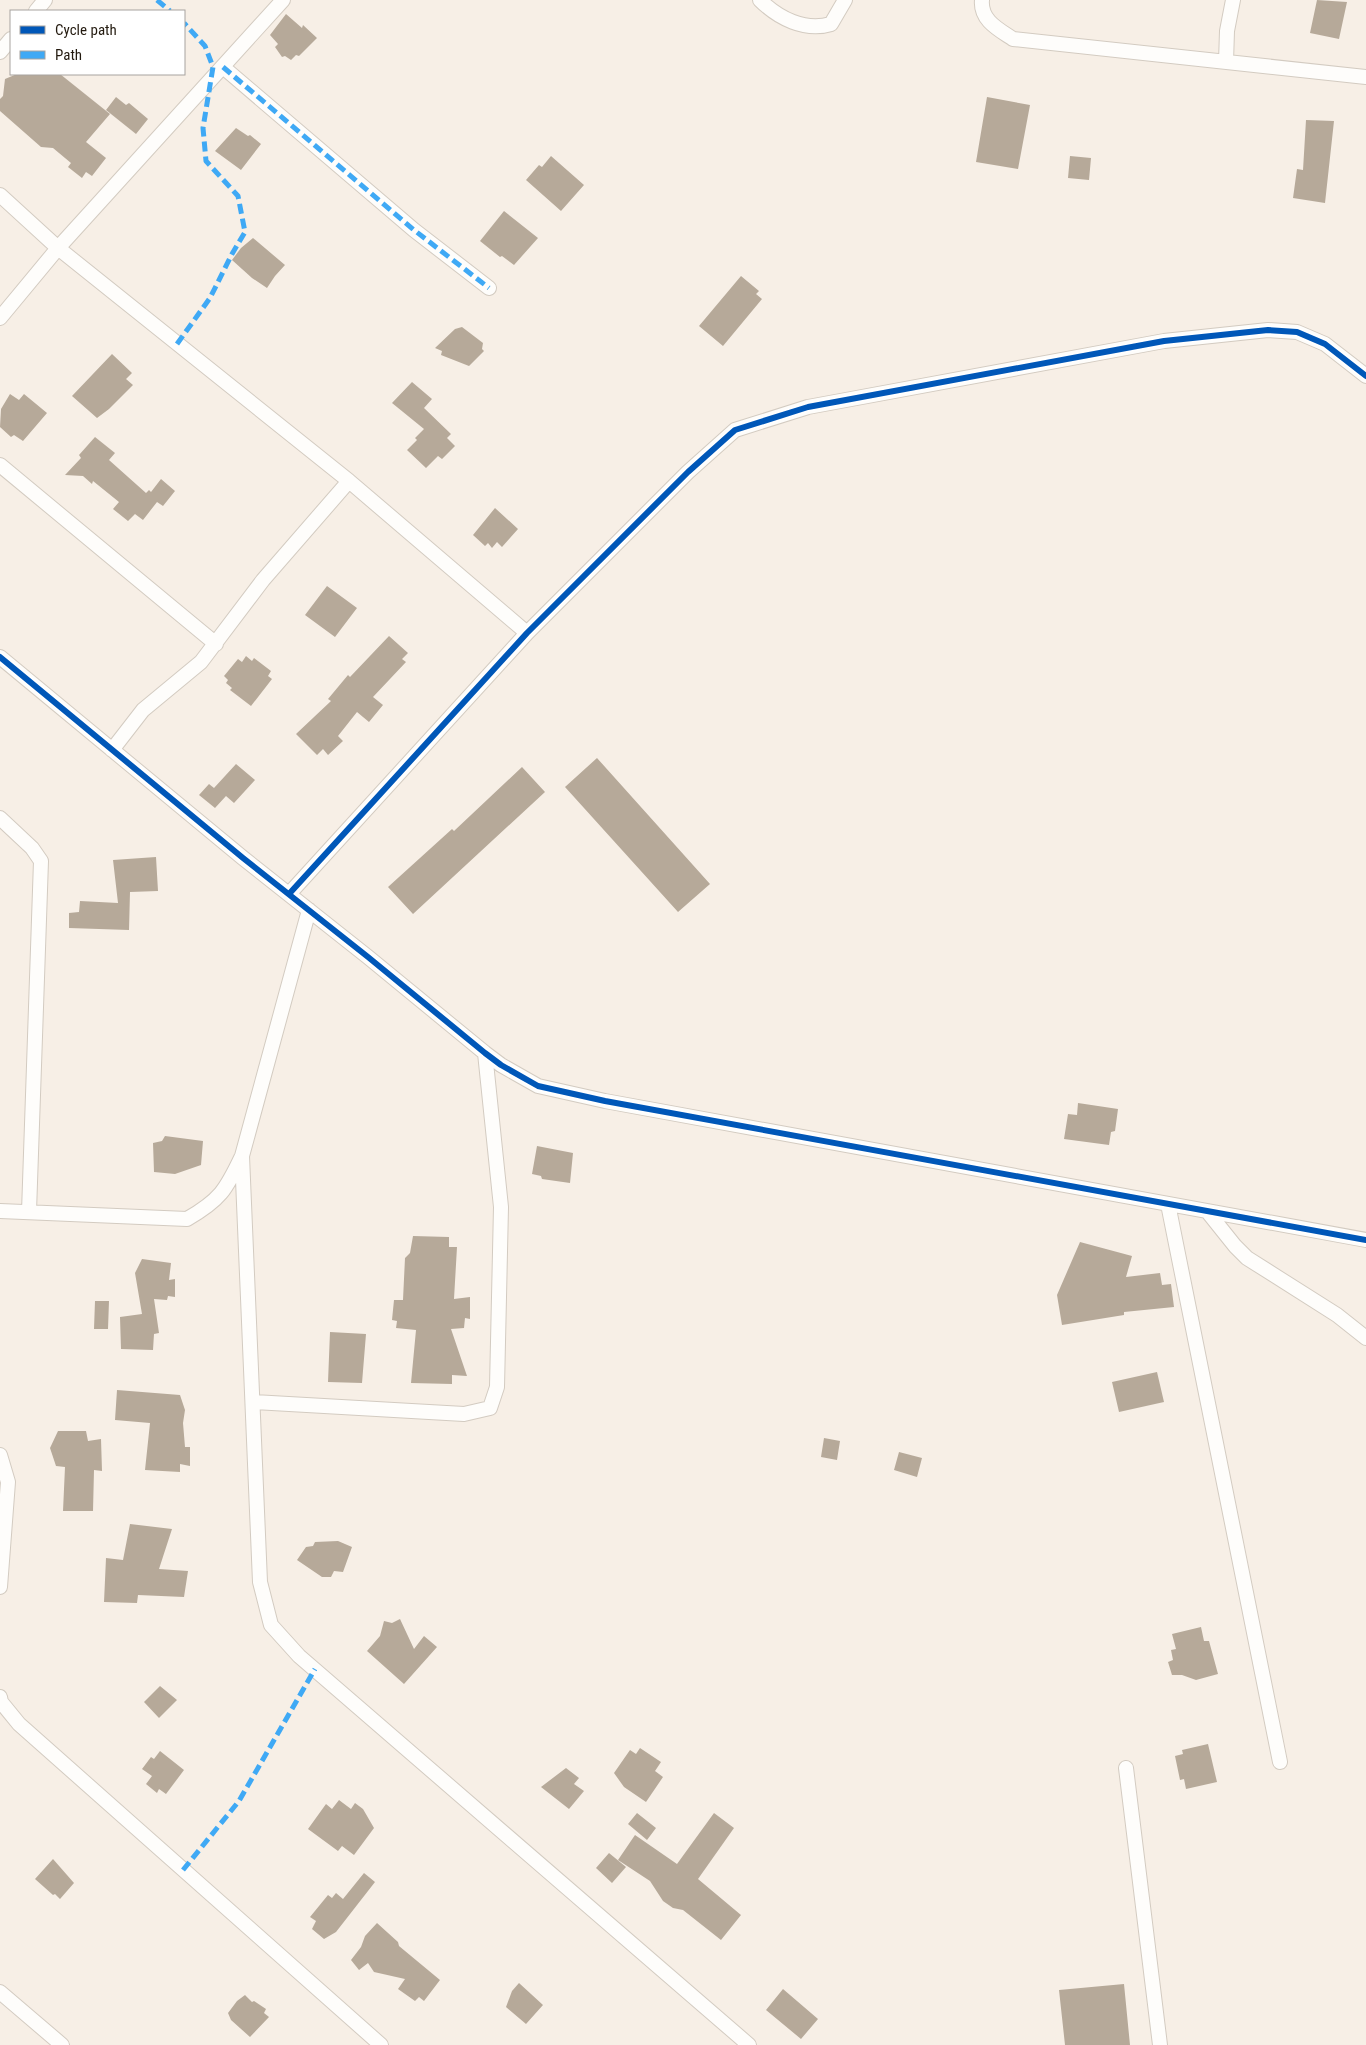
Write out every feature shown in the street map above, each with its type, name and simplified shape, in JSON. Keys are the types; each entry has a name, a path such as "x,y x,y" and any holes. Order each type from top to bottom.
{"street":[{"path":"37,10 45,0"},
{"path":"0,318 58,248 283,0"},
{"path":"760,0 773,13 811,27 831,24 845,0"},
{"path":"982,0 981,8 986,20 1013,39 1366,77"},
{"path":"1226,62 1227,31 1233,0"},
{"path":"0,52 10,40"},
{"path":"224,67 414,230 489,288"},
{"path":"0,195 58,248 349,481 527,633"},
{"path":"290,894 527,633 688,472 736,430 808,406 1164,342 1268,330 1297,332 1325,344 1366,376"},
{"path":"0,465 134,578 216,644"},
{"path":"112,750 143,710 201,662 263,580 349,481"},
{"path":"0,657 243,858 485,1053 501,1065 538,1086 604,1101 1366,1240"},
{"path":"0,818 32,848 41,862 29,1212"},
{"path":"0,1211 187,1219 210,1205 229,1184 242,1156 309,910"},
{"path":"252,1402 464,1414 490,1408 497,1387 502,1206 485,1053"},
{"path":"242,1156 260,1582 271,1625 299,1656 749,2045"},
{"path":"1168,1204 1280,1762"},
{"path":"1207,1211 1247,1258 1337,1315 1366,1338"},
{"path":"0,1455 8,1482 0,1587"},
{"path":"0,1697 1,1702 19,1724 381,2045"},
{"path":"1126,1768 1160,2045"},
{"path":"0,1992 62,2045"}],"building":[{"path":"1317,0 1347,2 1339,39 1310,33"},
{"path":"286,14 302,28 303,25 317,38 299,56 296,55 291,60 285,56 282,57 275,47 278,44 270,35"},
{"path":"15,75 61,75 110,114 86,142 106,158 92,176 86,172 82,178 68,167 71,163 53,148 41,147 0,111 0,99 3,96 5,79"},
{"path":"116,97 126,105 129,103 148,119 136,134 106,110"},
{"path":"987,97 1030,105 1018,169 976,162"},
{"path":"1306,120 1334,121 1325,203 1293,198 1297,169 1303,170"},
{"path":"236,128 248,136 250,135 261,144 241,170 215,151"},
{"path":"551,156 584,185 561,211 526,180 539,165 542,167"},
{"path":"1070,156 1091,158 1089,180 1068,178"},
{"path":"504,211 538,238 514,265 502,256 500,257 480,241"},
{"path":"253,238 285,265 267,288 252,278 232,260 241,248"},
{"path":"741,276 759,291 756,294 762,299 723,346 699,326"},
{"path":"462,327 483,343 482,349 484,351 469,366 441,355 442,351 435,348 455,329"},
{"path":"112,354 132,373 126,379 133,385 97,418 72,396"},
{"path":"412,382 432,399 424,408 451,434 447,438 455,446 442,459 438,456 426,468 407,450 424,429 392,403"},
{"path":"10,394 19,400 24,394 47,413 23,441 14,435 11,437 0,427 1,409"},
{"path":"95,437 115,453 109,460 146,493 149,490 151,492 161,479 175,491 163,506 157,502 143,520 135,514 128,521 113,509 119,502 93,481 92,484 83,476 65,475 81,458 79,455"},
{"path":"495,508 518,529 502,547 497,542 492,548 488,543 485,546 473,535"},
{"path":"327,586 357,608 335,637 305,615"},
{"path":"389,636 408,653 402,659 406,662 373,697 383,705 369,722 357,712 338,736 343,741 328,755 323,749 317,755 296,734 331,701 328,699 348,675 350,677"},
{"path":"246,656 252,661 254,658 271,671 268,676 272,679 251,706 230,690 232,688 226,683 228,680 224,676 238,659 242,662"},
{"path":"597,758 710,884 678,912 565,787"},
{"path":"236,764 255,780 234,803 226,796 215,808 199,795 209,784 214,788"},
{"path":"522,767 545,792 413,914 388,887 452,829 454,831"},
{"path":"156,857 158,891 130,892 129,930 69,928 69,913 79,912 80,901 118,903 113,860"},
{"path":"1078,1103 1118,1109 1115,1131 1111,1132 1109,1145 1064,1139 1068,1114 1077,1115"},
{"path":"165,1136 203,1141 201,1165 175,1174 154,1172 153,1143 162,1141"},
{"path":"537,1146 573,1153 570,1183 542,1179 541,1176 532,1174"},
{"path":"413,1236 449,1237 449,1247 457,1247 454,1299 470,1297 470,1319 465,1318 464,1328 451,1329 467,1376 452,1375 452,1384 411,1383 416,1330 396,1328 397,1321 392,1320 394,1300 403,1300 405,1258 410,1253"},
{"path":"1080,1242 1132,1256 1126,1277 1160,1273 1162,1285 1171,1284 1174,1307 1124,1312 1124,1315 1062,1325 1057,1295"},
{"path":"142,1259 171,1263 169,1280 175,1279 175,1297 168,1296 167,1300 154,1299 159,1333 154,1334 153,1350 121,1349 120,1317 142,1314 135,1273"},
{"path":"95,1301 109,1301 108,1329 94,1329"},
{"path":"330,1332 366,1334 362,1383 328,1382"},
{"path":"1157,1372 1164,1402 1119,1412 1112,1382"},
{"path":"117,1390 180,1395 185,1410 183,1423 185,1447 190,1447 190,1466 180,1464 180,1472 145,1470 150,1423 115,1420"},
{"path":"58,1431 86,1431 88,1441 101,1439 102,1471 94,1470 93,1511 63,1511 65,1467 56,1466 50,1448"},
{"path":"824,1438 840,1441 837,1460 821,1457"},
{"path":"899,1452 922,1458 917,1477 894,1470"},
{"path":"130,1524 172,1529 159,1569 188,1571 184,1597 138,1595 137,1603 104,1602 106,1558 123,1560"},
{"path":"338,1541 352,1547 343,1572 334,1571 331,1577 322,1577 297,1560 306,1547 313,1546 315,1542"},
{"path":"400,1619 414,1649 424,1636 437,1647 404,1684 367,1651 380,1636 384,1621 392,1623"},
{"path":"1201,1627 1204,1641 1209,1641 1218,1674 1196,1680 1182,1675 1172,1675 1168,1662 1173,1660 1171,1650 1176,1649 1172,1634"},
{"path":"160,1686 177,1700 159,1718 144,1702"},
{"path":"1208,1744 1217,1782 1186,1789 1184,1779 1180,1780 1175,1756 1183,1754 1182,1750"},
{"path":"640,1748 661,1762 655,1771 663,1777 646,1802 624,1787 614,1773 630,1750 636,1754"},
{"path":"160,1751 184,1770 166,1794 159,1789 157,1793 146,1784 152,1776 142,1769 151,1757 154,1759"},
{"path":"566,1768 579,1778 574,1784 584,1791 569,1809 541,1787"},
{"path":"339,1800 351,1809 355,1803 363,1809 374,1828 354,1855 342,1846 338,1851 308,1829 326,1804 332,1809"},
{"path":"637,1813 656,1828 647,1840 628,1824"},
{"path":"714,1813 734,1828 698,1879 741,1915 721,1940 683,1910 673,1908 663,1901 650,1881 618,1860 635,1835 677,1864"},
{"path":"609,1853 626,1867 612,1883 596,1868"},
{"path":"53,1859 74,1883 60,1899 35,1879"},
{"path":"364,1873 375,1882 336,1932 324,1939 312,1929 316,1921 310,1917 328,1895 332,1898 336,1893 343,1899"},
{"path":"377,1923 398,1942 399,1946 440,1980 424,2001 419,1997 415,2001 398,1989 405,1979 374,1972 368,1963 359,1970 351,1960 361,1947 365,1936"},
{"path":"519,1983 543,2005 526,2024 506,2007 512,1991"},
{"path":"1124,1984 1130,2045 1065,2045 1059,1990"},
{"path":"783,1989 818,2019 801,2039 766,2010"},
{"path":"245,1995 252,2002 254,2001 266,2009 264,2013 269,2017 250,2037 231,2020 228,2013 237,2001"}],"marked path":[{"path":"157,0 169,10"},
{"path":"177,344 210,298 245,232 238,196 206,161 203,128 213,67 205,46 185,24"},
{"path":"223,67 414,230 489,288"},
{"path":"183,1870 239,1801 315,1669"}],"cycle path":[{"path":"289,894 527,633 688,472 735,430 808,407 1164,341 1268,330 1297,332 1325,344 1366,376"},
{"path":"0,657 243,858 485,1053 501,1065 538,1086 605,1101 1366,1240"}]}
